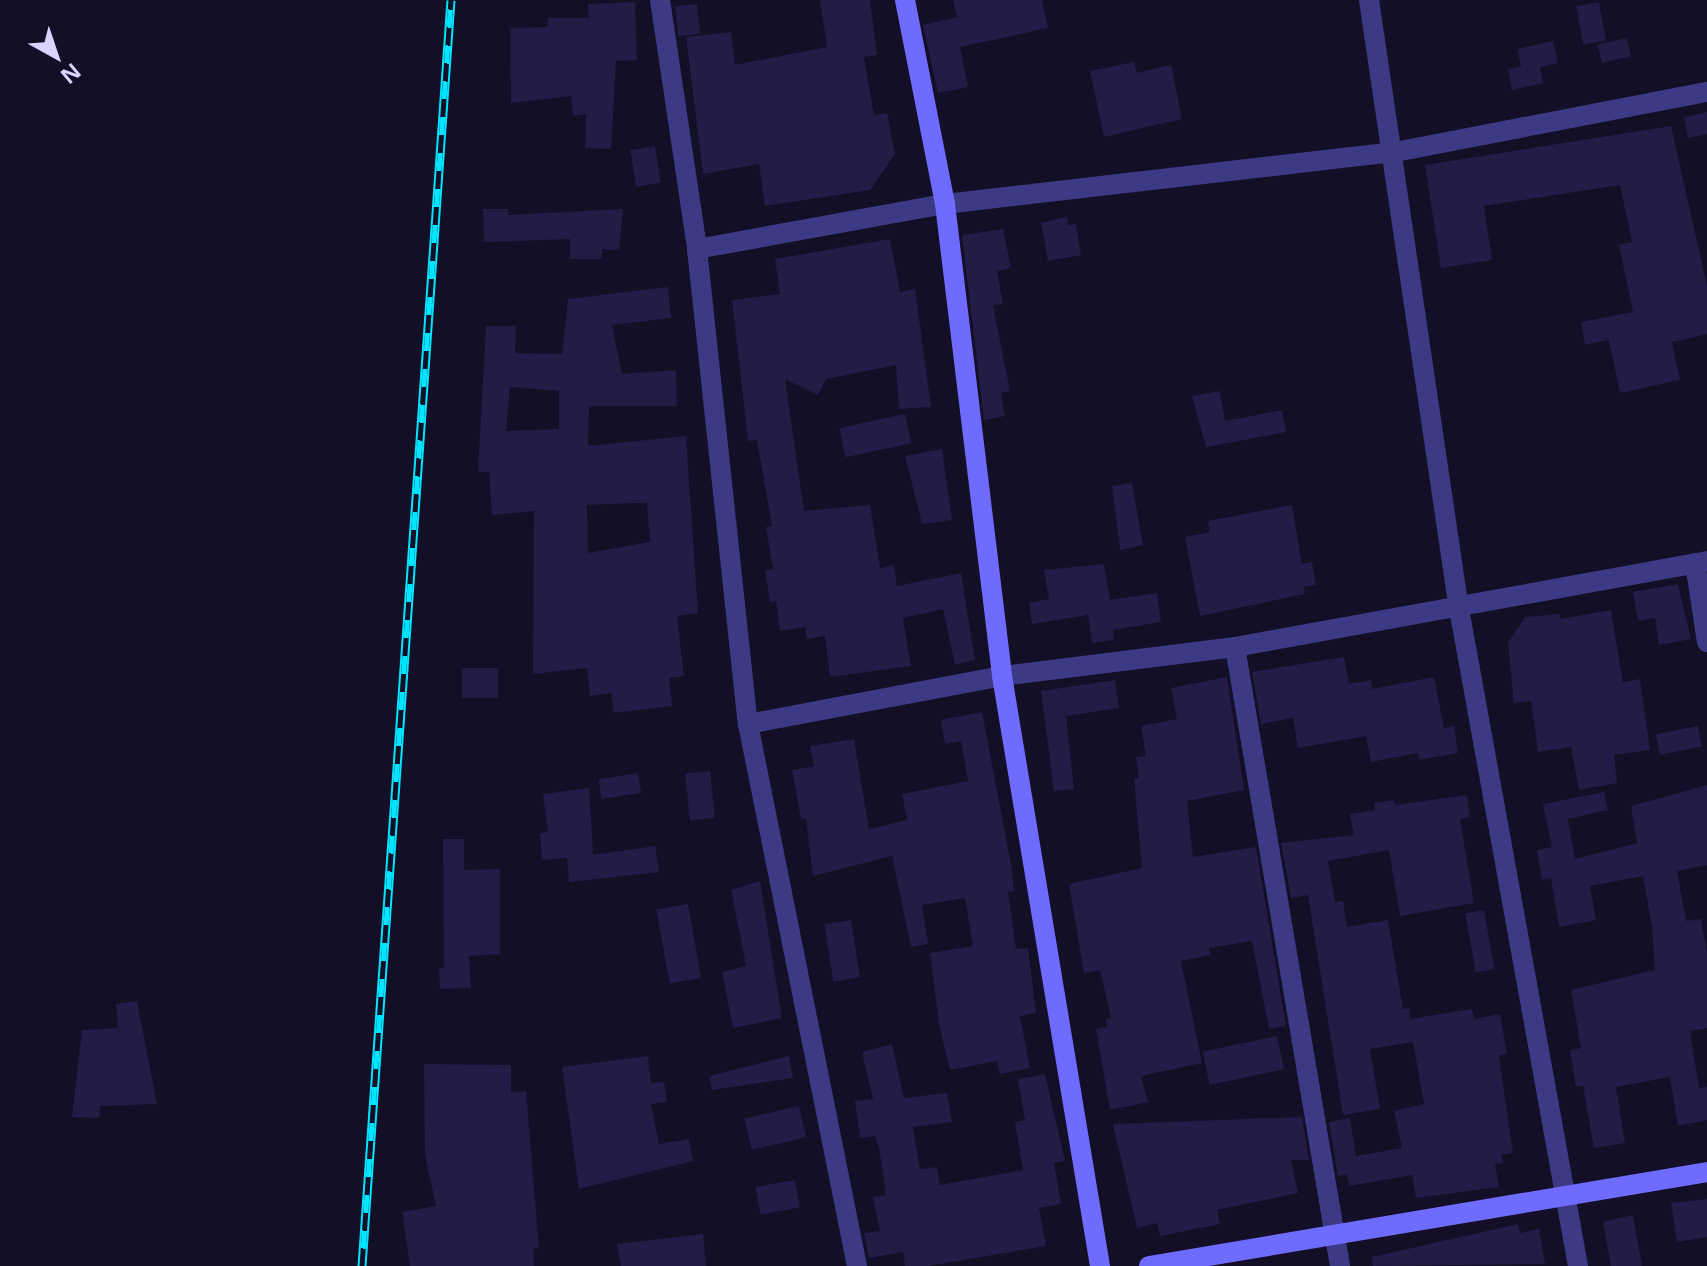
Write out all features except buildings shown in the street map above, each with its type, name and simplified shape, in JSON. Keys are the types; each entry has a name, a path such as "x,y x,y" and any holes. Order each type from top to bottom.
{"street":[{"path":"660,0 697,249 748,724 857,1266"},
{"path":"905,0 945,204 1002,676 1100,1266"},
{"path":"1369,0 1395,152 1458,603 1578,1266"},
{"path":"697,249 945,204 1395,152 1707,92"},
{"path":"748,724 1002,676 1235,647 1458,603 1701,562 1707,642"},
{"path":"1235,647 1340,1266"},
{"path":"1149,1266 1707,1172"}],"railway":[{"path":"362,1266 451,0"}]}
